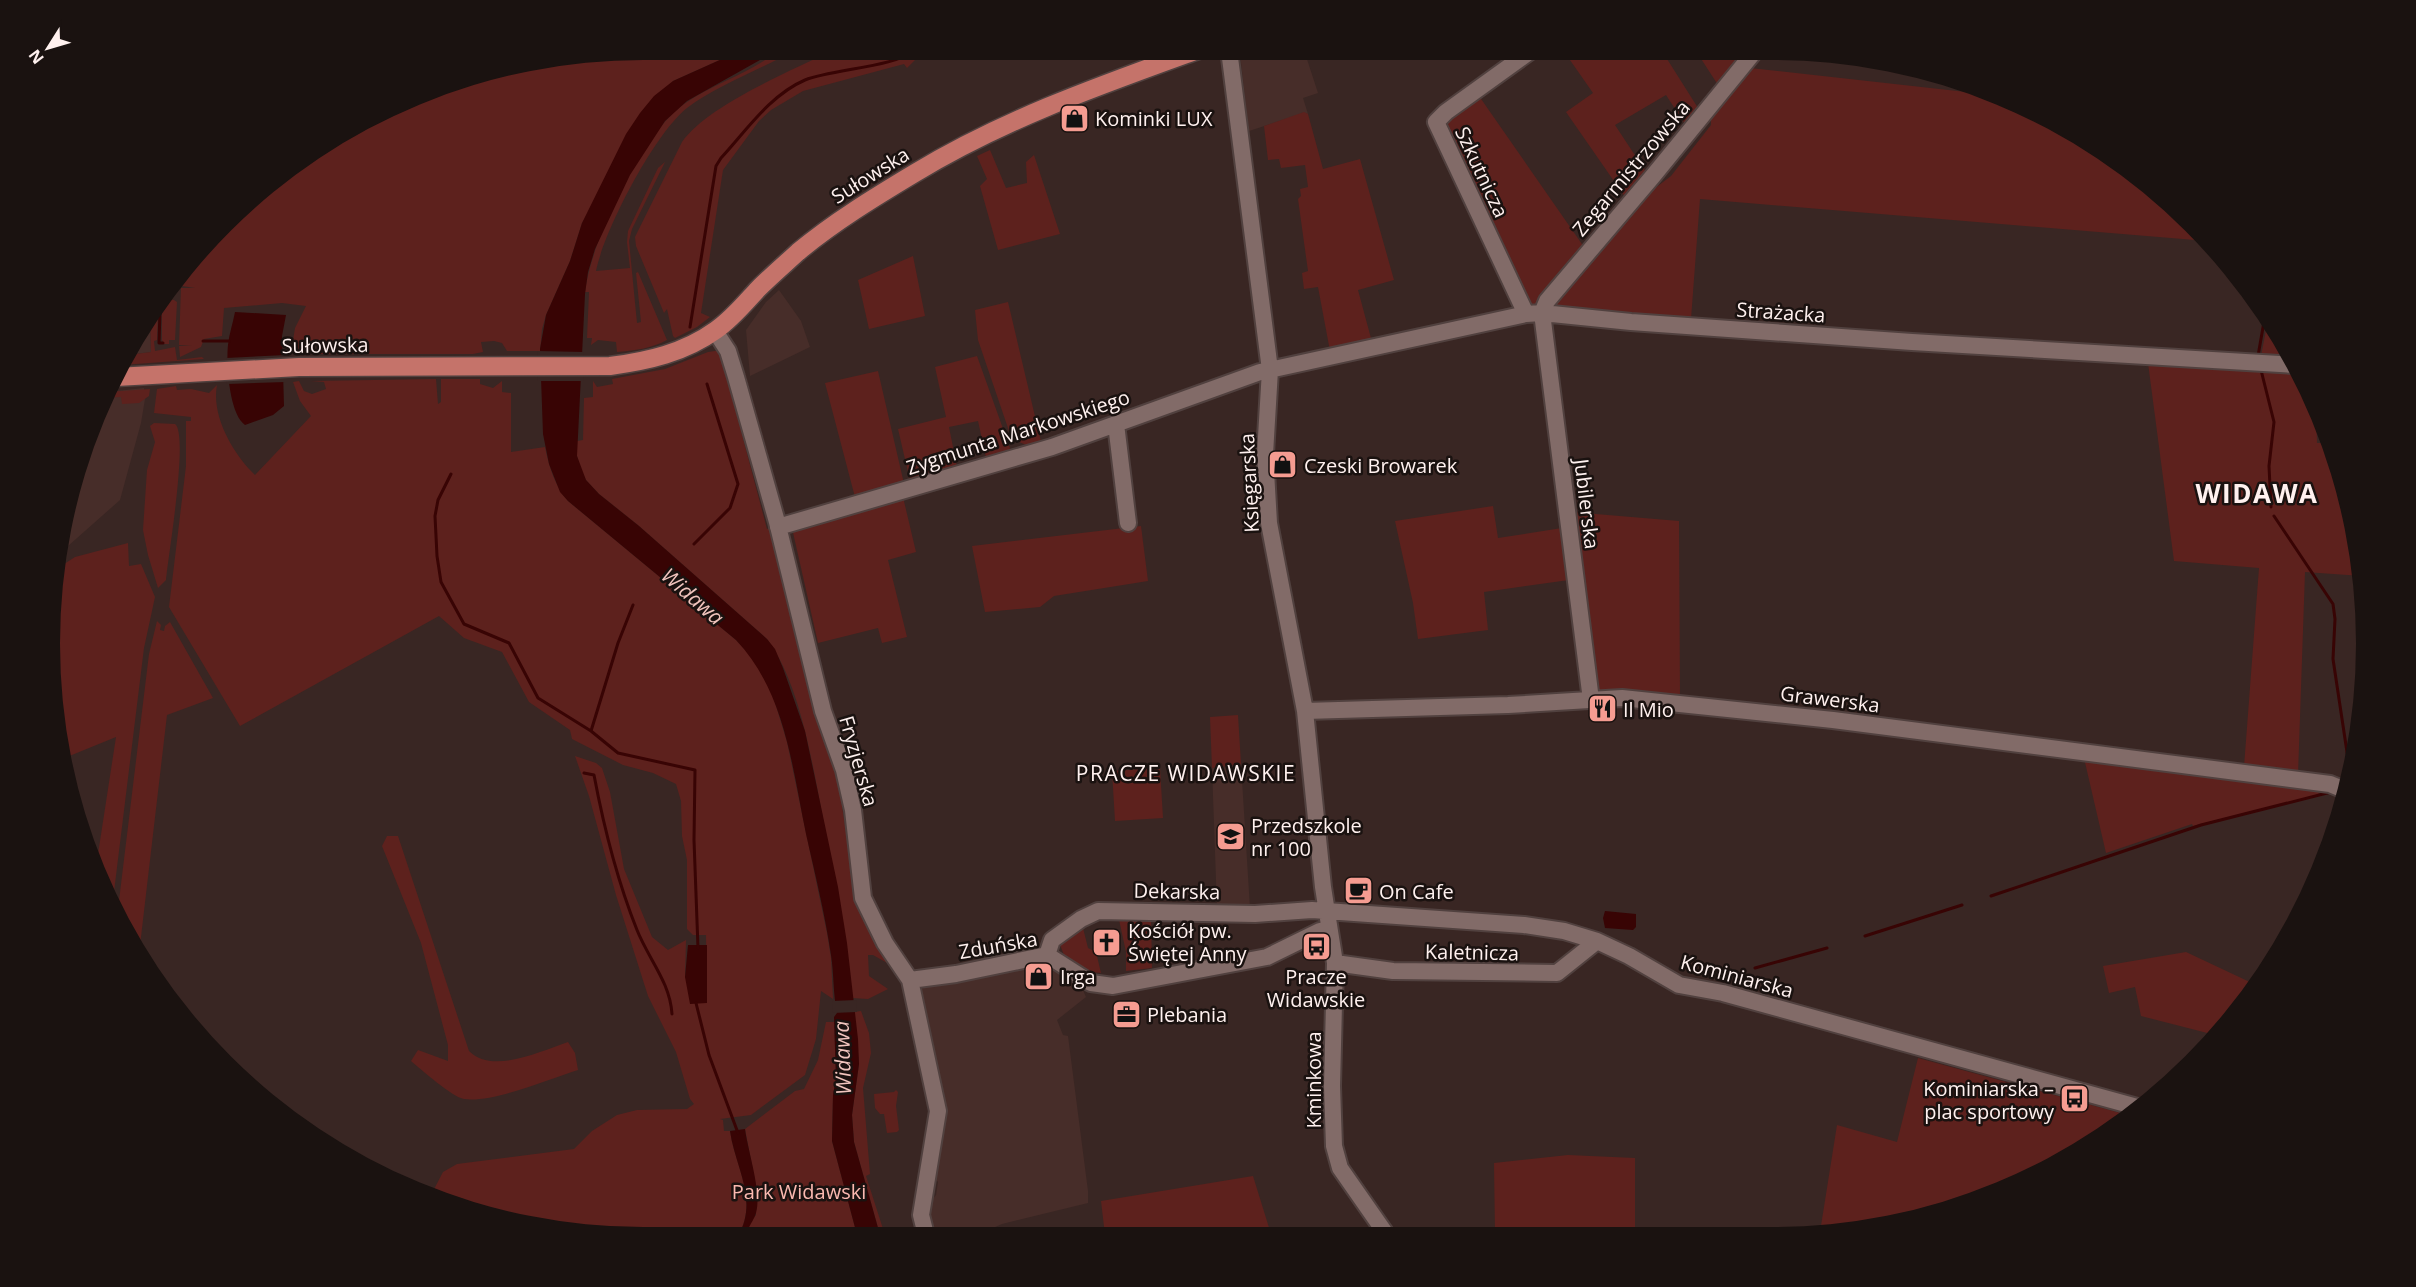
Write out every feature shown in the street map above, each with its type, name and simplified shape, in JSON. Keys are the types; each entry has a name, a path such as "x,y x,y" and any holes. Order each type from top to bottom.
{"main road":[{"name":"Sułowska","path":"125,376 299,367 590,366 654,359 683,349 715,331 801,250 859,208 915,172 1042,108 1169,60"}],"street":[{"name":"Księgarska","path":"1230,60 1270,370 1265,454 1269,523 1305,711 1326,912"},
{"name":"Szkutnicza","path":"1518,60 1446,112 1436,122 1534,314"},
{"name":"Zegarmistrzowska","path":"1534,314 1653,176 1748,60"},
{"name":"Strażacka","path":"1270,370 1534,314 1912,342 2285,364"},
{"name":"Jubilerska","path":"1534,314 1592,700"},
{"name":"Fryzjerska","path":"715,331 728,351 778,527 823,711 849,790 863,898 879,934 910,980 938,1111 921,1215 924,1227"},
{"name":"Zygmunta Markowskiego","path":"778,527 1052,447 1270,370"},
{"path":"1116,424 1128,523"},
{"name":"Grawerska","path":"1305,711 1508,705 1622,698 1856,722 2330,784 2338,787"},
{"name":"Dekarska","path":"1049,947 1081,919 1106,910 1246,914 1326,912"},
{"name":"Kminkowa","path":"1326,912 1338,964 1332,1086 1334,1146 1340,1168 1381,1227"},
{"name":"Kominiarska","path":"1326,912 1524,925 1564,932 1597,941 1678,984 1723,993 2129,1105"},
{"name":"Zduńska","path":"910,980 956,974 1049,947 1091,983 1113,986 1267,957 1320,931 1329,929"},
{"name":"Kaletnicza","path":"1338,964 1393,971 1557,974 1597,941"}],"shaded area":[{"path":"1241,60 1307,60 1318,93 1303,98 1308,114 1304,113 1249,131"},
{"path":"779,290 801,321 810,347 750,376 746,330 766,302"},
{"path":"150,331 151,352 137,354"},
{"path":"144,388 145,399 141,423 120,500 68,546 80,492 91,456 117,391"},
{"name":"Przedszkole nr 100","path":"1241,764 1250,908 1217,908 1212,768"},
{"path":"1050,963 1081,986 1086,997 1057,1020 1063,1035 1068,1036 1088,1203 995,1227 932,1227 930,1202 936,1195 938,1182 934,1176 945,1109 919,989"}],"green space":[{"path":"720,60 673,81 582,223 570,261 546,315 540,351 507,351 502,343 494,341 481,342 483,352 473,354 310,354 323,353 323,343 308,341 298,349 292,347 295,328 306,306 282,303 224,308 222,336 204,339 201,347 180,357 179,346 192,345 179,345 181,288 195,288 183,286 231,231 288,181 319,158 352,138 420,104 492,80 567,65 605,61"},
{"path":"765,60 776,60 708,94 687,108 674,121 632,184 601,254 596,271 630,268 628,231 658,168 665,162 632,229 629,241 637,323 641,322 636,273 638,272 667,340 643,349 617,352 616,342 598,340 591,345 592,338 587,338 589,292 585,292 589,270 608,217 637,161 653,136 670,116 687,102"},
{"path":"813,60 915,60 907,68 904,64 803,91 771,110 759,121 723,170 701,313 710,317 697,327 675,338 667,309 664,313 636,246 635,237 682,142 694,128 730,102"},
{"path":"1570,60 1668,60 1698,108 1685,124 1666,95 1615,125 1646,172 1625,197 1566,112 1593,93"},
{"path":"1702,60 1739,60 1718,85"},
{"path":"1750,68 1961,91 2031,120 2097,158 2157,205 2193,240 1700,199 1691,319 1552,309 1646,195 1671,176 1711,125 1711,113"},
{"path":"1479,96 1584,247 1531,308 1447,126 1451,115"},
{"path":"1304,112 1308,114 1323,169 1360,159 1394,280 1358,290 1372,342 1330,351 1318,287 1304,289 1302,273 1308,271 1298,199 1301,196 1300,189 1308,187 1305,165 1281,168 1279,159 1268,160 1264,126"},
{"path":"990,150 1006,188 1027,183 1026,162 1034,155 1060,234 998,250 980,186 987,179 977,156"},
{"path":"913,256 925,316 869,329 858,280"},
{"path":"174,300 177,302 175,340 169,340 169,344 164,344 162,314"},
{"path":"1008,302 1042,446 1036,449 1014,440 1009,431 978,340 975,310"},
{"path":"158,320 157,340 154,341 155,351 175,347 177,360 202,357 204,359 131,364 137,354 151,352 150,331"},
{"path":"2266,332 2280,356 2261,356"},
{"path":"722,350 731,371 726,374 767,529 772,527 835,759 851,866 863,913 891,963 868,955 869,976 888,989 868,999 852,998 840,905 809,746 796,699 778,656 767,639 639,526 599,494 586,480 577,456 577,441 583,440 584,398 593,397 593,381 597,387 613,384 612,379 665,369 708,352"},
{"path":"977,356 1011,451 987,462 978,421 949,427 958,472 911,485 898,429 946,417 935,367"},
{"path":"2148,363 2289,372 2312,420 2317,433 2317,443 2320,443 2325,456 2345,530 2352,575 2305,572 2298,775 2244,767 2259,568 2174,561"},
{"path":"878,371 905,488 856,501 825,383"},
{"path":"436,379 438,404 441,402 441,379 480,379 480,384 493,388 502,381 502,392 511,393 511,452 545,447 553,476 568,501 736,640 751,656 765,678 787,742 827,933 833,999 821,991 816,1039 805,1075 751,1115 720,1119 723,1120 724,1131 730,1131 744,1183 746,1209 742,1227 605,1226 567,1222 492,1207 435,1188 443,1172 457,1164 574,1149 592,1131 617,1115 637,1110 687,1109 694,1104 690,1099 676,1052 648,996 575,756 596,763 602,768 610,792 624,869 652,937 668,950 686,940 685,977 707,1002 706,935 693,935 687,929 687,860 682,836 681,801 676,784 653,773 623,765 572,739 570,730 529,702 502,652 464,638 439,616 240,726 169,607 186,466 186,421 191,421 191,417 154,413 157,389 176,386 177,390 191,389 209,393 217,385 217,409 225,434 255,475 311,416 300,401 293,382 299,381 304,391 312,394 326,389 324,382 311,381"},
{"path":"150,389 149,396 139,403 122,404 121,397 114,397 117,391"},
{"path":"154,423 175,424 179,433 180,449 166,580 158,588 143,530 147,470 155,442 150,426"},
{"path":"903,497 916,552 888,560 907,637 882,643 878,628 818,643 792,528"},
{"path":"1493,506 1498,538 1562,528 1569,580 1484,592 1488,630 1418,639 1413,603 1395,521"},
{"path":"1572,512 1679,521 1680,698 1596,692"},
{"path":"1141,526 1148,581 1054,596 1040,607 985,612 972,546"},
{"path":"128,543 129,566 141,564 155,597 144,648 114,889 98,851 116,737 71,755 65,720 61,682 61,605 66,563 75,557"},
{"path":"157,621 161,625 160,630 164,631 165,626 170,622 213,698 167,715 141,939 119,900 149,654"},
{"path":"1238,715 1241,764 1212,768 1210,717"},
{"path":"2084,758 2322,791 2317,795 2193,826 2192,824 2106,853"},
{"path":"1160,768 1163,818 1115,821 1112,771"},
{"path":"387,836 398,836 469,1051 479,1058 503,1061 531,1055 568,1042 575,1053 578,1070 505,1094 464,1099 445,1088 411,1061 418,1050 448,1061 448,1045 421,943 382,846"},
{"path":"1118,915 1151,917 1152,968 1126,971 1126,952"},
{"path":"1086,924 1083,928 1088,948 1096,952 1101,973 1090,972 1065,958 1058,939"},
{"path":"2186,952 2248,981 2207,1033 2141,1016 2135,987 2109,993 2103,966"},
{"path":"861,1011 869,1033 871,1053 863,1088 870,1174 866,1176 882,1227 878,1227 854,1142 852,1115 859,1064 854,1012"},
{"name":"Park Widawski","path":"826,1022 834,1022 836,1078 833,1095 832,1141 855,1227 748,1227 756,1215 756,1186 745,1129 795,1091 804,1089 818,1060"},
{"path":"1918,1058 2119,1113 2064,1149 1996,1183 1924,1207 1886,1216 1821,1225 1837,1125 1897,1142"},
{"path":"896,1090 898,1092 896,1106 899,1130 887,1133 884,1114 880,1114 875,1108 874,1094"},
{"path":"1568,1155 1635,1158 1635,1227 1495,1227 1494,1163"},
{"path":"1253,1176 1269,1227 1104,1227 1101,1201"}],"water":[{"name":"Widawa","path":"720,60 760,60 687,101 665,121 630,175 595,249 588,272 585,294 577,456 586,480 599,494 639,526 767,639 775,649 783,668 805,731 838,887 858,1039 859,1064 852,1115 854,1142 878,1227 855,1227 832,1141 833,1095 836,1078 834,1017 837,1013 832,962 791,756 776,706 753,660 736,640 560,492 549,464 543,434 540,349 546,315 570,261 582,223 626,134 654,96 673,81"},
{"path":"235,312 286,315 282,336 284,406 273,415 245,425 235,410 228,375 228,345"},
{"path":"1605,911 1636,914 1636,927 1633,930 1605,928 1603,918"},
{"path":"688,945 707,945 707,1003 690,1004 685,977"},
{"path":"745,1129 756,1183 757,1204 755,1216 750,1227 742,1227 746,1196 730,1131"}],"pier":[{"path":"537,351 584,352 583,381 538,381"},
{"path":"286,355 286,382 227,384 226,358"},
{"path":"856,1000 857,1012 833,1013 832,1001"}],"waterway":[{"path":"690,327 716,166 721,158 759,114 792,87 817,76 894,60"},
{"path":"160,317 159,343 163,343"},
{"path":"2258,356 2263,327"},
{"path":"203,341 229,341"},
{"path":"2261,370 2274,422 2269,466 2271,507"},
{"path":"744,375 766,453"},
{"path":"694,544 730,508 738,484 707,384"},
{"path":"451,474 438,500 435,516 437,556 441,582 464,624 509,643 538,698 591,731 618,753 695,770 694,840 698,948"},
{"path":"2274,516 2333,604 2335,619 2333,659 2346,748"},
{"path":"591,731 618,643 633,605"},
{"path":"584,773 594,775 623,892 637,930 663,981 672,1014"},
{"path":"1991,896 2201,825 2331,792"},
{"path":"1865,936 1962,905"},
{"path":"1755,968 1827,948"},
{"path":"696,1003 709,1055 738,1133"}],"place":[{"name":"Kominki LUX","path":"1074,118"},
{"name":"Czeski Browarek","path":"1283,465"},
{"name":"Il Mio","path":"1602,709"},
{"name":"Przedszkole nr 100","path":"1230,836"},
{"name":"On Cafe","path":"1358,891"},
{"name":"Kościół pw. Świętej Anny","path":"1107,942"},
{"name":"Pracze Widawskie","path":"1316,946"},
{"name":"Irga","path":"1039,976"},
{"name":"Plebania","path":"1126,1014"},
{"name":"Kominiarska – plac sportowy","path":"2075,1099"}],"district":[{"name":"WIDAWA","path":"2257,493"},
{"name":"PRACZE WIDAWSKIE","path":"1186,773"}]}
